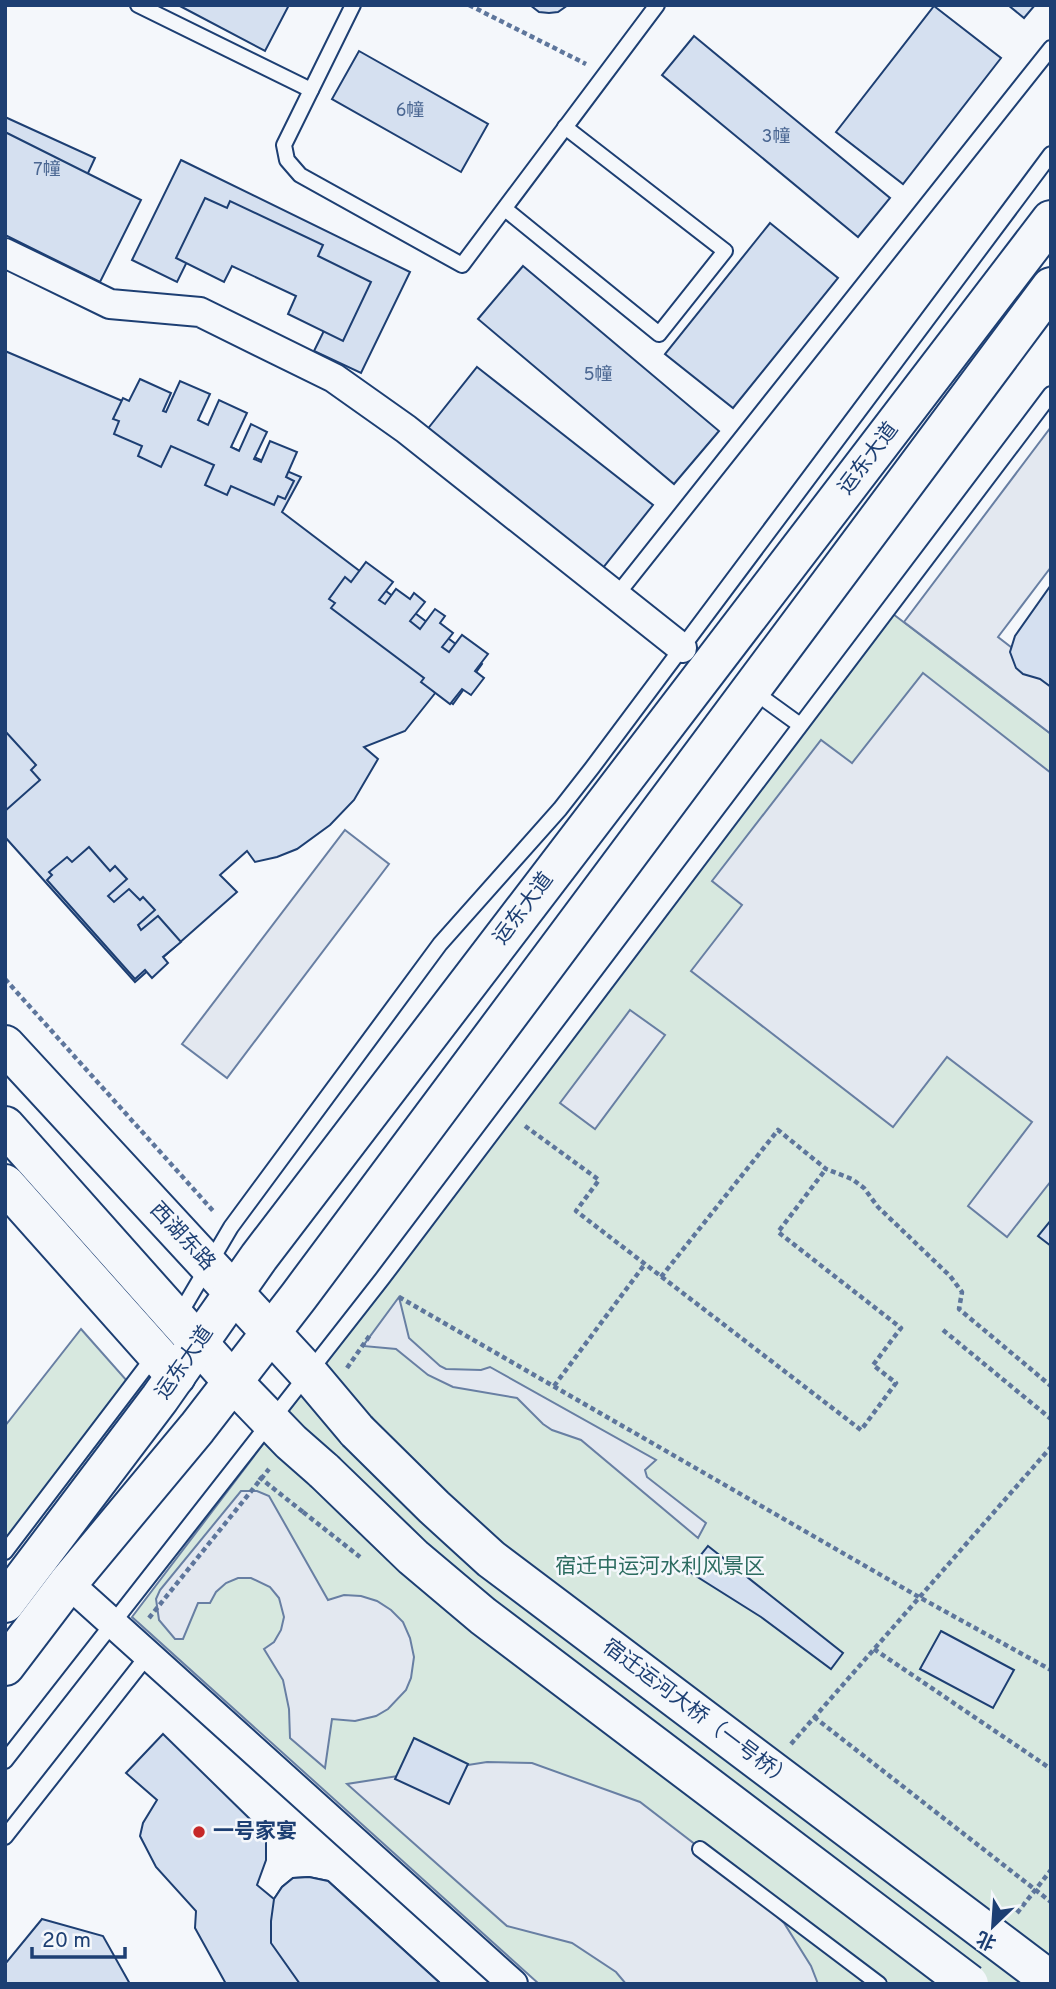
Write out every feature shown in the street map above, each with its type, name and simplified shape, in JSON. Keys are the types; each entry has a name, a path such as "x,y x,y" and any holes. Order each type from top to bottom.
{"main road":[{"name":"运东大道","path":"5,1603 173,1345 222,1280 1051,220"},
{"name":"运东大道","path":"5,1666 68,1583 233,1382 1051,287"},
{"name":"西湖东路","path":"5,1045 309,1374 357,1431"},
{"path":"5,1126 173,1345"},
{"path":"5,1184 173,1345 233,1382 413,1557 484,1616 969,1984"},
{"name":"宿迁运河大桥（一号桥）","path":"357,1431 433,1507 491,1559 1051,1981"}],"street":[{"path":"5,253 110,304 200,312 334,378 406,429 682,648"},
{"path":"68,1583 513,1984"}],"lane":[{"path":"138,5 311,90"},
{"path":"353,5 284,145 287,160 300,176 462,265 657,5"},
{"path":"616,596 1051,48"},
{"path":"505,209 659,334 724,251 565,127"},
{"path":"222,1280 231,1227 440,944 560,809 1051,153"},
{"path":"5,1761 309,1374 1051,394"},
{"path":"750,688 800,725"},
{"path":"5,1552 173,1345"},
{"path":"5,1837 148,1655"},
{"path":"700,1849 879,1984"}],"path":[{"path":"469,5 605,74"},
{"path":"5,979 204,1202 231,1227"},
{"path":"525,1126 599,1180 576,1211 860,1430 896,1383 873,1365 901,1328 778,1232 826,1169"},
{"path":"661,1277 778,1130 826,1169 852,1179 863,1188 878,1207 950,1276 962,1292 959,1310 1051,1386"},
{"path":"554,1386 645,1264"},
{"path":"399,1297 919,1597 1051,1670"},
{"path":"943,1330 1051,1419"},
{"path":"788,1748 1051,1447"},
{"path":"874,1649 1051,1769"},
{"path":"814,1717 1051,1902"}],"green space":[{"name":"宿迁中运河水利风景区","path":"893,614 1051,734 1051,1984 539,1984 132,1617"},
{"path":"81,1329 128,1382 5,1546 5,1426"}],"shaded area":[{"path":"1051,427 1051,567 998,637 1051,678 1051,734 904,622"},
{"path":"923,673 1051,773 1051,1181 1007,1237 968,1206 1032,1122 947,1057 893,1127 691,971 742,905 712,881 821,740 852,763"},
{"path":"345,830 389,864 227,1078 182,1044"},
{"path":"630,1010 665,1035 595,1129 560,1103"},
{"path":"399,1297 409,1338 440,1366 446,1369 481,1370 490,1367 656,1460 645,1470 647,1477 706,1523 698,1538 581,1440 552,1430 517,1398 453,1387 428,1375 396,1349 363,1346"},
{"path":"241,1491 257,1491 269,1496 328,1600 344,1595 377,1601 403,1622 410,1638 414,1657 406,1690 388,1709 376,1716 355,1721 332,1719 325,1768 290,1738 289,1709 283,1680 264,1649 274,1642 284,1617 279,1598 270,1587 251,1578 238,1578 226,1583 216,1592 210,1603 198,1603 183,1639 175,1639 159,1620 156,1599 160,1590"},
{"path":"487,1762 532,1763 640,1802 722,1865 784,1923 811,1966 818,1984 626,1984 616,1972 572,1943 507,1926 347,1784"}],"building":[{"path":"178,5 289,5 265,51"},
{"path":"530,5 568,5 558,12 549,13 539,12"},
{"path":"1008,5 1035,5 1024,18"},
{"path":"934,6 1001,58 903,184 836,132"},
{"path":"694,36 890,198 858,237 662,75"},
{"path":"359,51 488,124 461,172 332,99"},
{"path":"5,117 95,158 70,212 5,182"},
{"path":"5,132 141,200 100,282 5,235"},
{"path":"181,160 410,272 361,373 314,351 348,282 210,215 177,282 132,260"},
{"path":"205,198 227,208 230,201 323,245 318,256 371,282 343,341 288,314 296,296 232,266 224,282 176,258"},
{"path":"770,223 838,278 733,408 665,354"},
{"path":"523,266 719,431 674,484 478,319"},
{"path":"5,351 301,477 282,512 482,664 453,704 436,692 405,731 364,747 378,759 354,800 330,825 297,849 277,857 255,862 247,851 220,875 237,892 135,982 5,837"},
{"path":"477,367 653,505 602,569 426,431"},
{"path":"140,379 171,393 163,411 166,412 180,381 210,394 198,420 208,425 219,400 247,413 231,447 239,451 251,424 267,432 254,459 261,462 270,441 297,452 286,477 294,481 285,499 278,496 274,505 231,486 227,495 205,485 214,465 171,446 161,467 138,456 142,446 114,434 119,421 113,419 123,398 129,401"},
{"path":"366,562 393,582 379,600 385,604 396,589 410,599 414,593 425,602 410,621 420,629 435,609 445,616 440,623 453,633 442,647 449,652 462,635 488,654 475,671 484,678 471,695 462,689 450,704 421,682 424,678 331,608 335,603 329,599 345,577 351,582"},
{"path":"1051,585 1051,687 1040,679 1023,674 1016,668 1010,652 1015,636"},
{"path":"5,731 36,765 31,770 40,780 5,811"},
{"path":"89,847 110,871 115,866 127,879 108,896 114,902 129,889 140,900 143,897 155,910 138,925 141,930 158,916 181,942 163,957 168,963 152,978 145,970 135,979 47,880 52,875 49,872 67,857 72,862"},
{"path":"1051,1220 1051,1246 1038,1236"},
{"path":"708,1546 843,1653 831,1669 761,1617 688,1571"},
{"path":"941,1631 1014,1670 993,1708 920,1669"},
{"path":"163,1734 256,1825 266,1840 266,1860 257,1885 274,1899 282,1887 293,1878 309,1877 328,1881 441,1984 226,1984 195,1928 196,1911 156,1867 140,1836 143,1823 157,1800 126,1773"},
{"path":"414,1738 468,1764 449,1804 395,1779"},
{"path":"309,1877 328,1881 441,1984 300,1984 271,1943 271,1921 274,1899 282,1887 293,1878"},
{"path":"42,1919 103,1936 130,1984 5,1984 5,1964"}],"place":[{"name":"一号家宴","path":"199,1832"}]}
